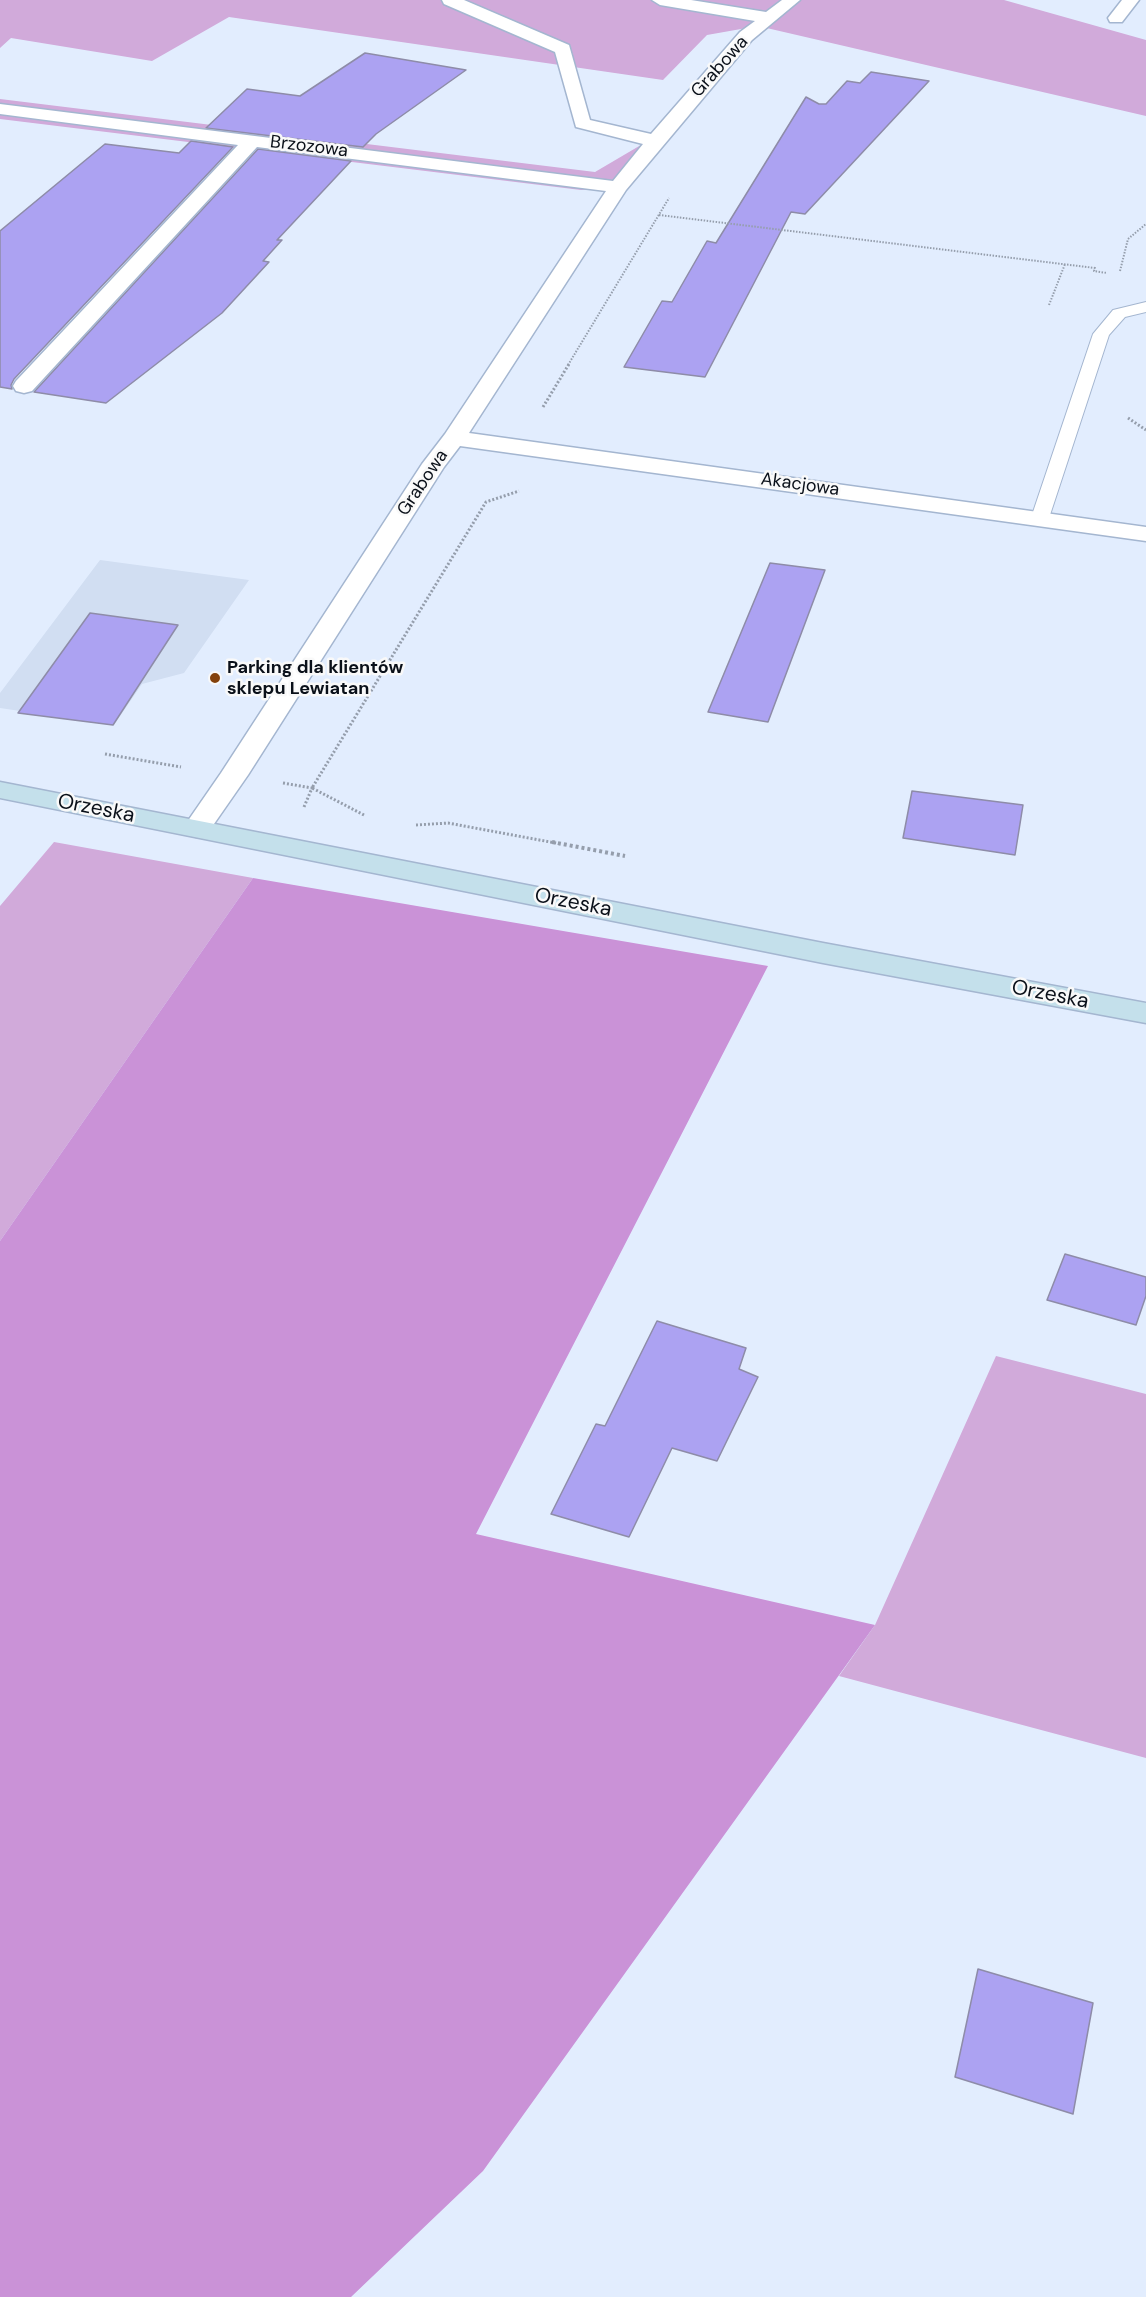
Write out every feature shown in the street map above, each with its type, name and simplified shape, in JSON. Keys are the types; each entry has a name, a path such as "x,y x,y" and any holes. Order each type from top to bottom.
{"street":[{"path":"450,0 563,49 582,123 655,141"},
{"path":"660,0 770,18"},
{"name":"Grabowa","path":"197,828 234,775 434,465 618,187 746,36 792,0"},
{"path":"1116,18 1131,0"},
{"name":"Brzozowa","path":"0,109 618,187"},
{"path":"24,386 253,141"},
{"name":"Akacjowa","path":"454,438 1146,534"},
{"name":"Orzeska","path":"0,790 812,951 1146,1013"}],"lane":[{"path":"1040,518 1101,334 1119,314 1146,306"}],"path":[{"path":"542,408 671,195"},
{"path":"659,215 1065,264 1095,268 1094,271 1110,274"},
{"path":"1119,275 1128,239 1146,224"},
{"path":"1049,304 1065,264"},
{"path":"1128,418 1146,430"},
{"path":"364,816 312,788 486,502 520,491"}],"shaded area":[{"path":"0,0 1004,0 1146,40 1146,116 758,26 707,35 663,80 229,17 152,61 11,38 0,48"},
{"path":"0,99 595,172 646,142 618,187 581,190 0,119"},
{"path":"100,560 249,580 184,673 142,684 114,725 0,708 0,693"},
{"path":"54,842 253,878 0,1241 0,906"},
{"path":"253,878 768,966 476,1534 875,1625 483,2171 351,2297 0,2297 0,1241"},
{"path":"996,1356 1146,1394 1146,1758 839,1676 875,1625"}],"building":[{"path":"365,53 466,70 376,134 363,147 206,128 247,89 300,96"},
{"path":"871,72 929,81 805,214 791,212 705,377 624,367 662,301 672,302 707,241 716,243 806,97 819,104 826,104 847,81 860,83"},
{"path":"191,141 233,147 14,379 12,389 0,387 0,231 105,144 179,153"},
{"path":"258,149 351,161 277,240 282,240 263,261 269,262 222,313 106,403 34,392"},
{"path":"770,563 825,570 768,722 708,712"},
{"path":"90,613 178,625 113,725 18,713"},
{"path":"912,791 1023,805 1015,855 903,838"},
{"path":"1065,1254 1146,1277 1146,1296 1136,1325 1047,1300"},
{"path":"657,1321 746,1348 739,1369 758,1377 717,1461 672,1448 629,1537 551,1514 596,1424 605,1426"},
{"path":"978,1969 1093,2003 1073,2114 955,2077"}],"place":[{"name":"Parking dla klientów sklepu Lewiatan","path":"215,678"}]}
